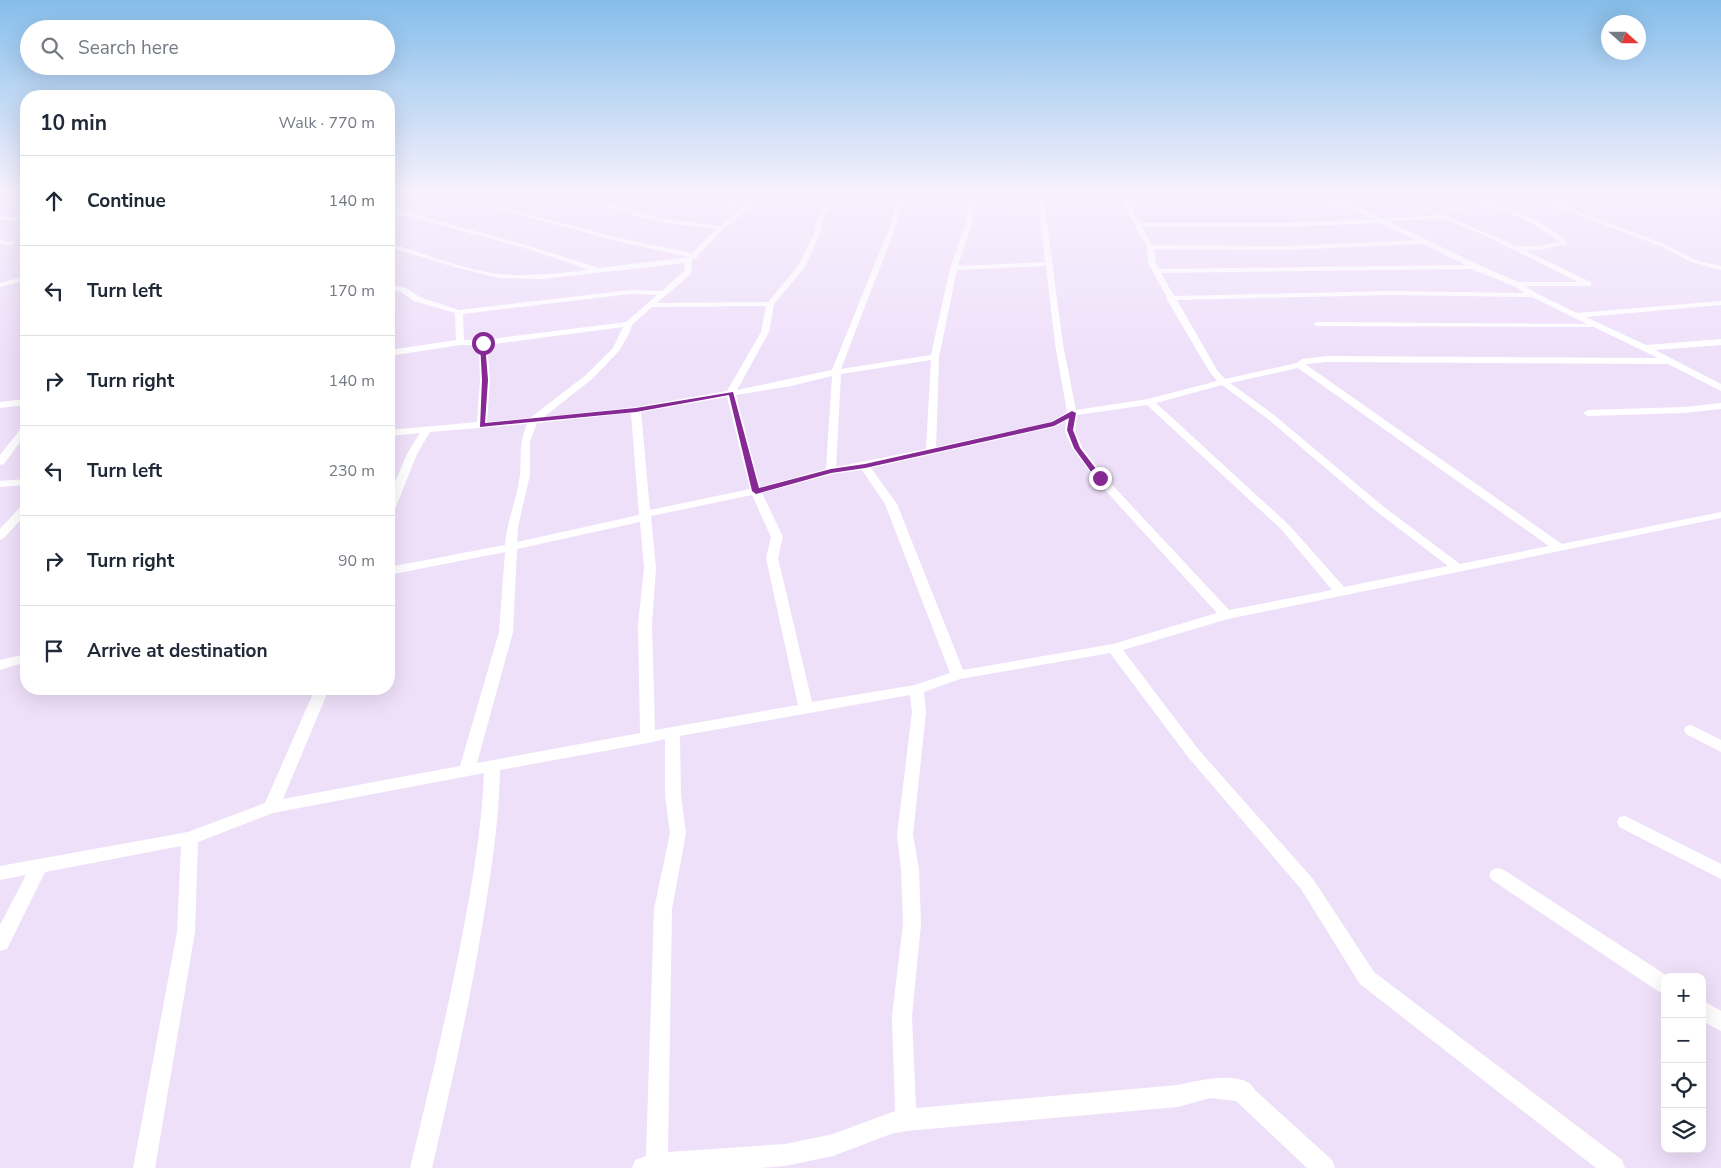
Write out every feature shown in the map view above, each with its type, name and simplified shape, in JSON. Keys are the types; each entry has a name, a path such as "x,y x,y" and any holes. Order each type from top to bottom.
{"street":[{"path":"397,248 453,265 499,276 543,277 693,258"},
{"path":"528,248 601,270"},
{"path":"650,248 693,258"},
{"path":"467,770 506,632 512,527 525,475 525,442 532,421 589,377 616,349 625,334 628,324 688,272 693,258 702,248"},
{"path":"806,709 772,558 777,537 756,491 731,393 746,363 765,332 770,304 801,267 810,248"},
{"path":"831,471 837,368 885,248"},
{"path":"930,451 935,357 954,268 961,248"},
{"path":"1048,248 1059,344 1072,413 1070,430 1077,448 1100,478 1226,615"},
{"path":"1150,248 1152,263 1170,298 1213,371 1223,382 1271,417 1380,509 1458,568"},
{"path":"1219,248 1298,248"},
{"path":"1437,248 1476,267 1517,284 1533,296 1645,348 1719,386"},
{"path":"1516,248 1542,248"},
{"path":"1516,248 1588,284 1517,284"},
{"path":"1666,248 1693,261 1721,268"},
{"path":"954,268 1050,264"},
{"path":"1156,270 1476,267"},
{"path":"0,285 20,280"},
{"path":"395,288 403,290 417,299 459,312 622,293 666,292"},
{"path":"395,291 403,290"},
{"path":"1170,298 1391,293 1533,296"},
{"path":"1576,316 1721,303"},
{"path":"648,305 770,304"},
{"path":"459,312 460,342"},
{"path":"395,352 460,342 483,343 628,324"},
{"path":"1317,324 1598,326"},
{"path":"1645,348 1721,342"},
{"path":"482,426 485,380 483,343"},
{"path":"395,432 482,426 636,410 792,383 838,372 935,357"},
{"path":"395,569 511,547 756,491 831,471 865,466 1054,424 1072,413 1149,402 1223,382 1300,365 1302,362 1327,358 1670,361"},
{"path":"1300,365 1560,548"},
{"path":"1149,402 1285,527 1341,592"},
{"path":"0,405 20,403"},
{"path":"1588,413 1684,410 1721,406"},
{"path":"636,410 650,568 644,624 648,738"},
{"path":"395,495 412,454 427,429"},
{"path":"0,462 20,436"},
{"path":"865,466 892,504 958,675"},
{"path":"0,484 20,482"},
{"path":"0,536 20,514"},
{"path":"0,873 190,838 271,807 672,732 917,690 958,675 1114,648 1226,615 1721,515"},
{"path":"1114,648 1194,753 1308,884 1367,978 1614,1168"},
{"path":"0,665 20,660"},
{"path":"906,1120 902,1016 912,924 910,869 905,835 919,712 917,690"},
{"path":"271,807 319,695"},
{"path":"1691,730 1721,747"},
{"path":"672,732 673,796 678,833 663,909 650,1166 785,1155 833,1145 891,1123 906,1120 1178,1096 1210,1088 1242,1090 1294,1143 1324,1168"},
{"path":"421,1168 457,1017 482,882 492,798 492,765"},
{"path":"1625,822 1721,872"},
{"path":"144,1168 186,932 190,838"},
{"path":"0,943 38,867"},
{"path":"1498,874 1661,981"},
{"path":"1706,1012 1721,1022"}],"route":[{"path":"483,343 485,380 482,426 636,410 731,393 756,491 831,471 865,466 1054,424 1072,413 1070,430 1077,448 1100,478"}]}
